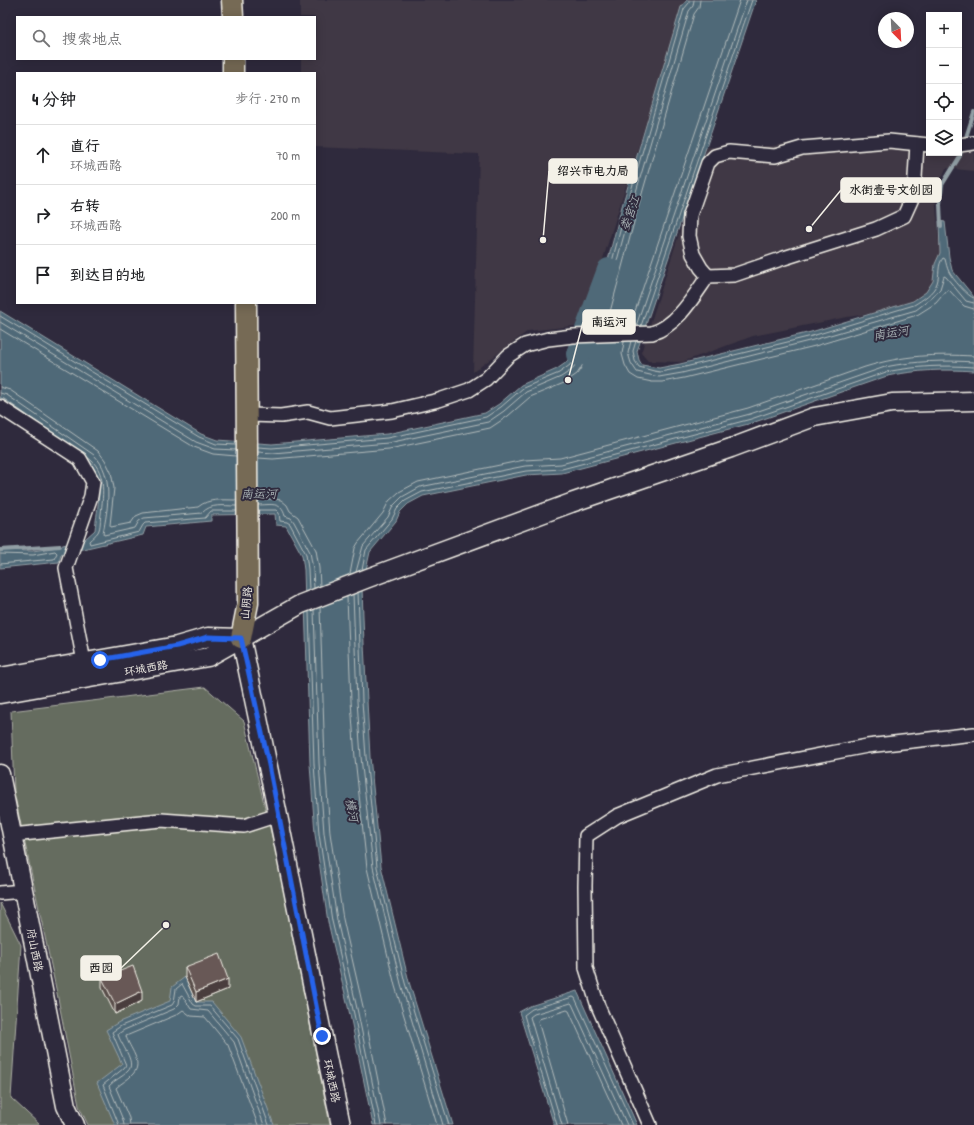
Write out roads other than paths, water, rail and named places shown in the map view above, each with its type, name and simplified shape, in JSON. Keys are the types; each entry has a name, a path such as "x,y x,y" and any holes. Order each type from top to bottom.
{"main road":[{"path":"232,0 232,16"},
{"path":"246,0 246,16"},
{"path":"233,60 233,72"},
{"path":"246,60 246,72"},
{"name":"山阴路","path":"234,304 242,523 248,603 241,638"},
{"name":"山阴路","path":"240,441 246,415 246,304"},
{"path":"241,638 302,604 368,578 572,503 731,448 814,417 892,403 974,401"},
{"name":"环城西路","path":"0,677 177,646 208,637 241,638"},
{"name":"环城西路","path":"0,694 208,657 241,638"},
{"name":"环城西路","path":"241,638 341,1125"},
{"name":"府山西路","path":"0,774 66,1106 75,1125"}],"street":[{"path":"889,141 923,144 914,194 904,216 876,229 784,258 734,276 708,276 701,268 693,254 689,236 690,215 708,163 715,156 729,152 775,156 802,148 889,141"},
{"path":"962,145 973,143"},
{"path":"246,415 281,416 308,412 330,418 392,411 439,400 469,390 486,379 508,356 525,344 548,338 644,333 660,330 670,325 708,276"},
{"path":"0,406 80,459 90,474 93,482 91,496 66,568 84,662"},
{"path":"650,1125 598,1006 586,968 586,836 617,816 717,775 866,746 974,734"},
{"path":"12,835 161,820 244,826 278,814"},
{"path":"0,893 23,891"}],"water":[{"name":"横河","path":"687,0 756,0 637,351 642,365 659,368 680,364 811,332 913,301 926,292 933,281 935,264 940,253 939,221 945,222 952,270 974,297 974,371 930,370 887,376 752,423 562,473 526,475 423,496 408,504 400,512 396,521 370,552 362,588 370,757 381,866 409,982 453,1125 373,1125 350,1015 328,922 315,834 310,764 304,570 302,555 286,526 276,525 275,514 211,515 211,521 146,527 143,535 61,554 59,562 0,568 0,550 33,551 52,548 85,539 95,530 99,495 97,479 89,462 0,401 0,311 201,434 217,440 272,444 387,434 485,413 499,404 521,385 557,369 567,362 584,323 592,322 622,206 681,7"},
{"path":"185,977 196,1002 212,1002 241,1037 274,1125 115,1125 97,1083 122,1064 106,1030 119,1022 170,1001 172,987"},
{"path":"577,991 637,1125 554,1125 519,1012 530,1006"}],"waterway":[{"path":"941,226 940,204 942,185 960,156 974,112"},
{"name":"娄宫江","path":"578,354 609,270"},
{"path":"0,550 60,546"}],"place":[{"name":"水街壹号文创园","path":"809,229"},
{"name":"绍兴市电力局","path":"543,240"},
{"name":"南运河","path":"568,380"},
{"name":"西园","path":"166,925"}]}
